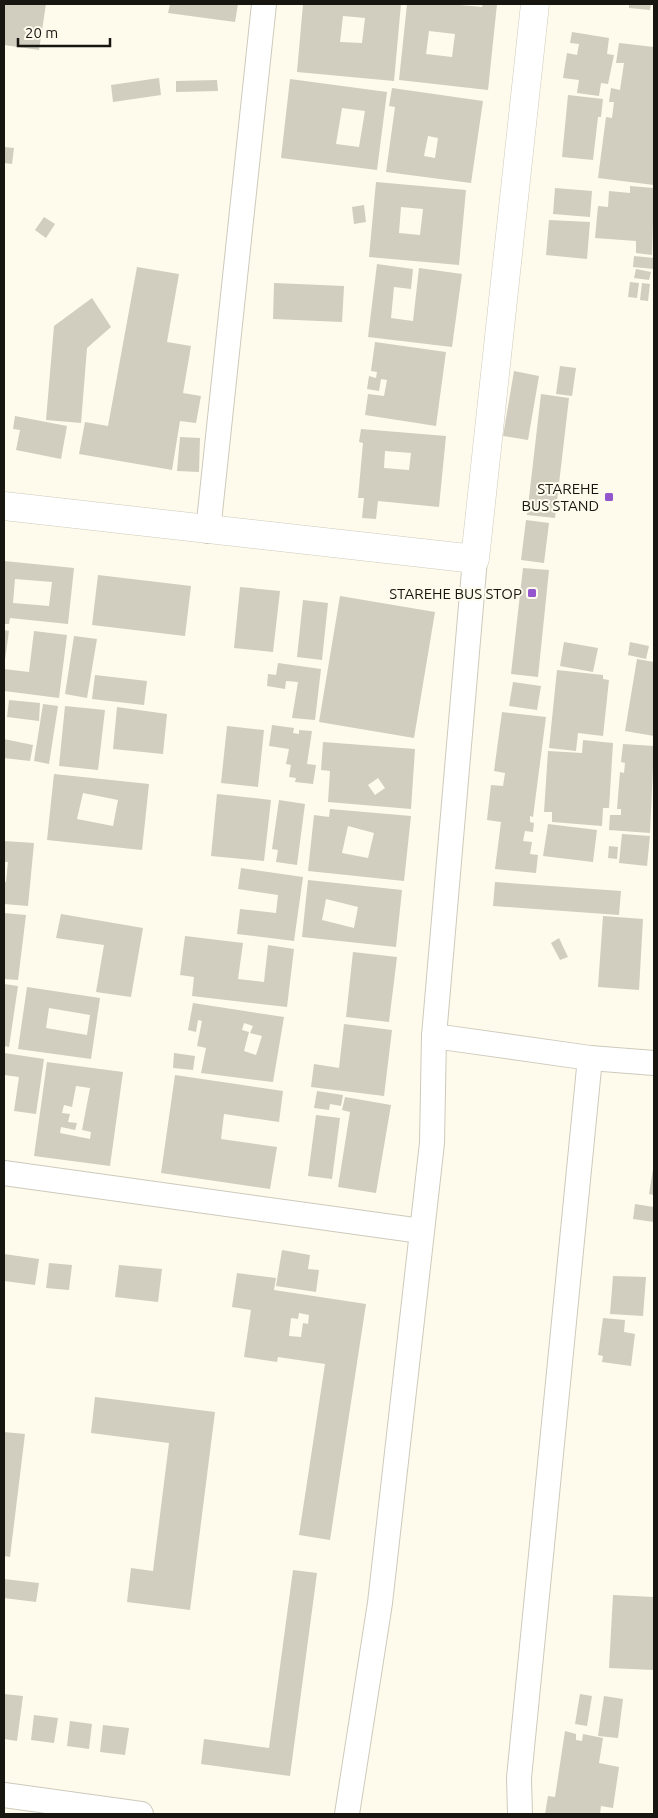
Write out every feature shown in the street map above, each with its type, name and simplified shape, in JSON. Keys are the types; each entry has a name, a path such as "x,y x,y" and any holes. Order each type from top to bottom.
{"street":[{"path":"208,531 264,4"},
{"path":"347,1814 380,1603 432,1143 434,1036 475,559 536,4"},
{"path":"4,506 208,531 475,559"},
{"path":"434,1036 590,1058 654,1063"},
{"path":"520,1814 518,1778 590,1058"},
{"path":"4,1172 422,1231"},
{"path":"4,1795 140,1814"}],"building":[{"path":"4,4 46,4 39,50 4,45"},
{"path":"170,4 238,4 235,22 168,13"},
{"path":"303,4 401,4 394,81 297,72","holes":["343,16 365,18 362,43 340,42"]},
{"path":"407,4 449,4 482,7 483,4 497,4 488,90 399,80","holes":["429,31 455,34 452,57 426,54"]},
{"path":"629,4 651,4 650,10 629,8"},
{"path":"572,32 609,38 607,54 614,55 608,84 601,83 599,96 577,93 579,80 563,78 567,53 577,55 579,44 570,43"},
{"path":"619,43 654,47 654,185 598,178 606,117 612,118 614,102 609,102 611,88 620,90 624,63 616,63"},
{"path":"159,78 161,95 113,102 111,85"},
{"path":"290,79 387,92 377,170 281,158","holes":["342,108 365,111 359,147 336,144"]},
{"path":"217,80 218,91 176,92 176,81"},
{"path":"392,88 483,101 471,183 386,172 395,107 389,106","holes":["428,136 438,138 435,158 424,156"]},
{"path":"568,95 603,99 601,117 598,117 593,160 562,157"},
{"path":"4,147 14,148 12,164 4,163"},
{"path":"376,182 466,190 459,265 369,257","holes":["401,207 423,209 420,235 399,233"]},
{"path":"630,186 654,188 652,255 636,253 636,241 595,238 598,206 608,207 609,191 630,193"},
{"path":"555,188 592,191 590,217 553,214"},
{"path":"364,205 366,222 354,224 352,207"},
{"path":"44,217 55,224 46,238 35,230"},
{"path":"549,220 590,222 587,259 546,255"},
{"path":"634,256 654,258 654,269 633,267"},
{"path":"377,264 413,269 411,289 394,287 391,318 413,321 419,268 462,274 452,347 368,337"},
{"path":"137,267 179,274 167,342 191,346 183,393 201,396 196,423 180,421 172,470 79,454 85,422 108,426"},
{"path":"636,269 651,272 649,280 634,278"},
{"path":"630,282 639,283 637,298 628,297"},
{"path":"274,283 344,286 342,322 273,319"},
{"path":"642,283 650,284 648,301 640,300"},
{"path":"92,298 111,327 87,348 81,423 46,420 54,326"},
{"path":"375,342 446,352 436,426 365,415 368,394 384,396 387,380 381,379 379,391 367,389 369,376 376,378 377,372 371,371"},
{"path":"560,366 576,368 572,396 556,394"},
{"path":"514,371 539,376 528,440 503,436"},
{"path":"541,394 569,398 555,518 527,515"},
{"path":"15,416 67,426 61,459 16,450 20,430 13,429"},
{"path":"361,429 446,436 439,507 378,501 376,519 362,518 364,498 358,498 363,443 359,442","holes":["385,451 411,453 409,470 384,468"]},
{"path":"180,437 200,438 199,472 177,471"},
{"path":"526,520 549,523 544,563 521,560"},
{"path":"4,561 74,568 68,624 10,618 9,624 4,624","holes":["15,579 52,582 49,606 13,603"]},
{"path":"523,568 549,570 538,677 511,674"},
{"path":"98,575 191,586 185,636 92,625"},
{"path":"240,587 280,591 273,652 234,648"},
{"path":"340,596 435,612 414,738 319,722"},
{"path":"303,600 328,603 322,660 297,657"},
{"path":"4,630 9,631 5,660 4,660"},
{"path":"34,631 67,635 59,698 4,691 4,669 29,672"},
{"path":"74,636 97,639 87,698 65,694"},
{"path":"564,642 598,648 593,672 560,666"},
{"path":"630,642 649,646 646,659 628,655"},
{"path":"637,659 654,662 654,736 625,731"},
{"path":"278,663 321,669 315,720 292,718 298,682 286,681 285,689 267,686 268,674 276,675"},
{"path":"557,670 603,675 603,679 609,680 603,736 578,733 576,751 549,748"},
{"path":"95,675 147,681 144,705 92,699"},
{"path":"513,682 541,686 537,710 509,706"},
{"path":"9,700 40,703 39,721 7,717"},
{"path":"43,704 58,706 49,764 34,761"},
{"path":"65,706 105,710 98,770 59,766"},
{"path":"117,707 167,714 163,754 113,749"},
{"path":"502,712 546,717 533,817 530,816 530,822 534,823 533,832 525,831 523,841 532,842 530,854 538,855 536,873 495,869 501,822 487,820 491,785 503,786 505,773 494,771"},
{"path":"272,725 294,728 293,733 299,734 299,730 312,731 307,764 316,765 313,784 295,782 296,778 289,777 291,765 286,764 289,749 269,746"},
{"path":"227,726 264,730 258,787 221,783"},
{"path":"4,739 33,745 30,761 4,758"},
{"path":"583,740 613,743 609,808 603,808 602,826 552,822 552,812 544,812 548,751 582,753"},
{"path":"323,742 415,749 411,809 328,802 330,771 321,770","holes":["378,778 385,788 375,795 368,785"]},
{"path":"623,744 654,746 650,833 609,830 610,815 621,815 621,809 617,809 620,772 624,773 625,763 621,762"},
{"path":"54,774 149,784 142,850 47,840","holes":["83,793 118,800 113,826 77,819"]},
{"path":"217,794 271,800 264,861 211,856"},
{"path":"279,800 305,804 297,865 276,862 278,850 272,849"},
{"path":"330,809 411,816 404,881 308,871 314,815 329,817","holes":["348,826 374,833 368,858 342,853"]},
{"path":"548,824 597,830 593,862 543,856"},
{"path":"622,834 650,836 647,866 619,863"},
{"path":"4,841 34,843 28,906 4,904 4,882 6,882 8,862 4,862"},
{"path":"609,846 618,847 617,859 608,858"},
{"path":"241,868 303,877 294,941 237,934 240,909 276,913 278,895 238,889"},
{"path":"308,880 402,890 396,947 302,937","holes":["326,899 358,907 354,928 322,920"]},
{"path":"495,882 621,891 619,915 493,906"},
{"path":"4,913 26,915 18,980 4,979"},
{"path":"61,914 143,928 131,997 96,992 104,945 56,938"},
{"path":"603,916 643,919 639,990 598,987"},
{"path":"185,936 243,943 238,979 264,982 268,945 294,949 287,1007 192,996 194,977 180,975"},
{"path":"559,938 568,957 560,960 551,943"},
{"path":"353,952 397,957 389,1022 346,1017"},
{"path":"4,984 18,986 9,1047 4,1046"},
{"path":"27,987 100,998 91,1059 18,1049","holes":["49,1008 90,1015 87,1035 46,1028"]},
{"path":"193,1003 284,1017 273,1082 201,1073 206,1048 197,1046 202,1021 198,1020 196,1032 188,1030","holes":["244,1023 253,1026 250,1033 262,1036 256,1055 244,1051 249,1032 242,1030"]},
{"path":"344,1024 392,1030 384,1096 311,1087 314,1064 339,1068"},
{"path":"4,1053 44,1059 36,1114 14,1111 19,1077 4,1075"},
{"path":"174,1053 195,1056 193,1070 173,1068"},
{"path":"47,1062 123,1072 110,1166 34,1156","holes":["76,1086 90,1088 82,1130 91,1132 90,1139 60,1133 61,1127 75,1130 77,1123 68,1122 70,1114 62,1113 64,1105 72,1107"]},
{"path":"175,1075 283,1091 279,1122 224,1114 221,1139 277,1147 270,1189 161,1173"},
{"path":"317,1091 343,1095 341,1106 330,1104 329,1110 314,1108"},
{"path":"345,1097 391,1105 376,1193 338,1187 350,1112 342,1110"},
{"path":"316,1115 340,1118 332,1179 308,1176"},
{"path":"654,1169 654,1195 649,1194"},
{"path":"635,1204 654,1207 654,1222 633,1219"},
{"path":"282,1250 310,1255 308,1269 319,1270 316,1292 276,1286"},
{"path":"4,1254 39,1259 35,1285 4,1281"},
{"path":"49,1263 72,1265 69,1290 46,1288"},
{"path":"119,1265 162,1269 158,1302 115,1297"},
{"path":"237,1273 276,1278 274,1290 366,1304 330,1540 299,1535 325,1364 278,1357 277,1362 244,1357 251,1310 232,1307","holes":["299,1313 309,1315 308,1324 303,1323 301,1337 289,1336 291,1318 298,1319"]},
{"path":"613,1276 646,1277 643,1316 610,1314"},
{"path":"603,1318 625,1320 624,1332 635,1334 631,1366 602,1362 603,1356 598,1355"},
{"path":"95,1397 215,1412 190,1610 127,1602 131,1568 153,1571 169,1443 91,1433"},
{"path":"4,1432 25,1434 10,1557 4,1556"},
{"path":"293,1570 317,1573 290,1776 201,1764 204,1739 269,1748"},
{"path":"4,1579 39,1583 36,1602 4,1598"},
{"path":"613,1595 654,1597 654,1670 609,1668"},
{"path":"4,1694 23,1696 17,1741 4,1739"},
{"path":"580,1694 592,1696 587,1726 575,1724"},
{"path":"604,1696 623,1699 618,1738 598,1736"},
{"path":"34,1715 58,1718 54,1743 31,1740"},
{"path":"70,1721 92,1724 89,1749 67,1746"},
{"path":"103,1725 129,1728 125,1755 100,1752"},
{"path":"565,1731 576,1734 576,1740 582,1741 583,1734 603,1738 599,1763 619,1767 613,1808 601,1806 600,1814 545,1814 548,1796 555,1797"}],"place":[{"name":"STAREHE BUS STAND","path":"609,497"},
{"name":"STAREHE BUS STOP","path":"532,593"}]}
